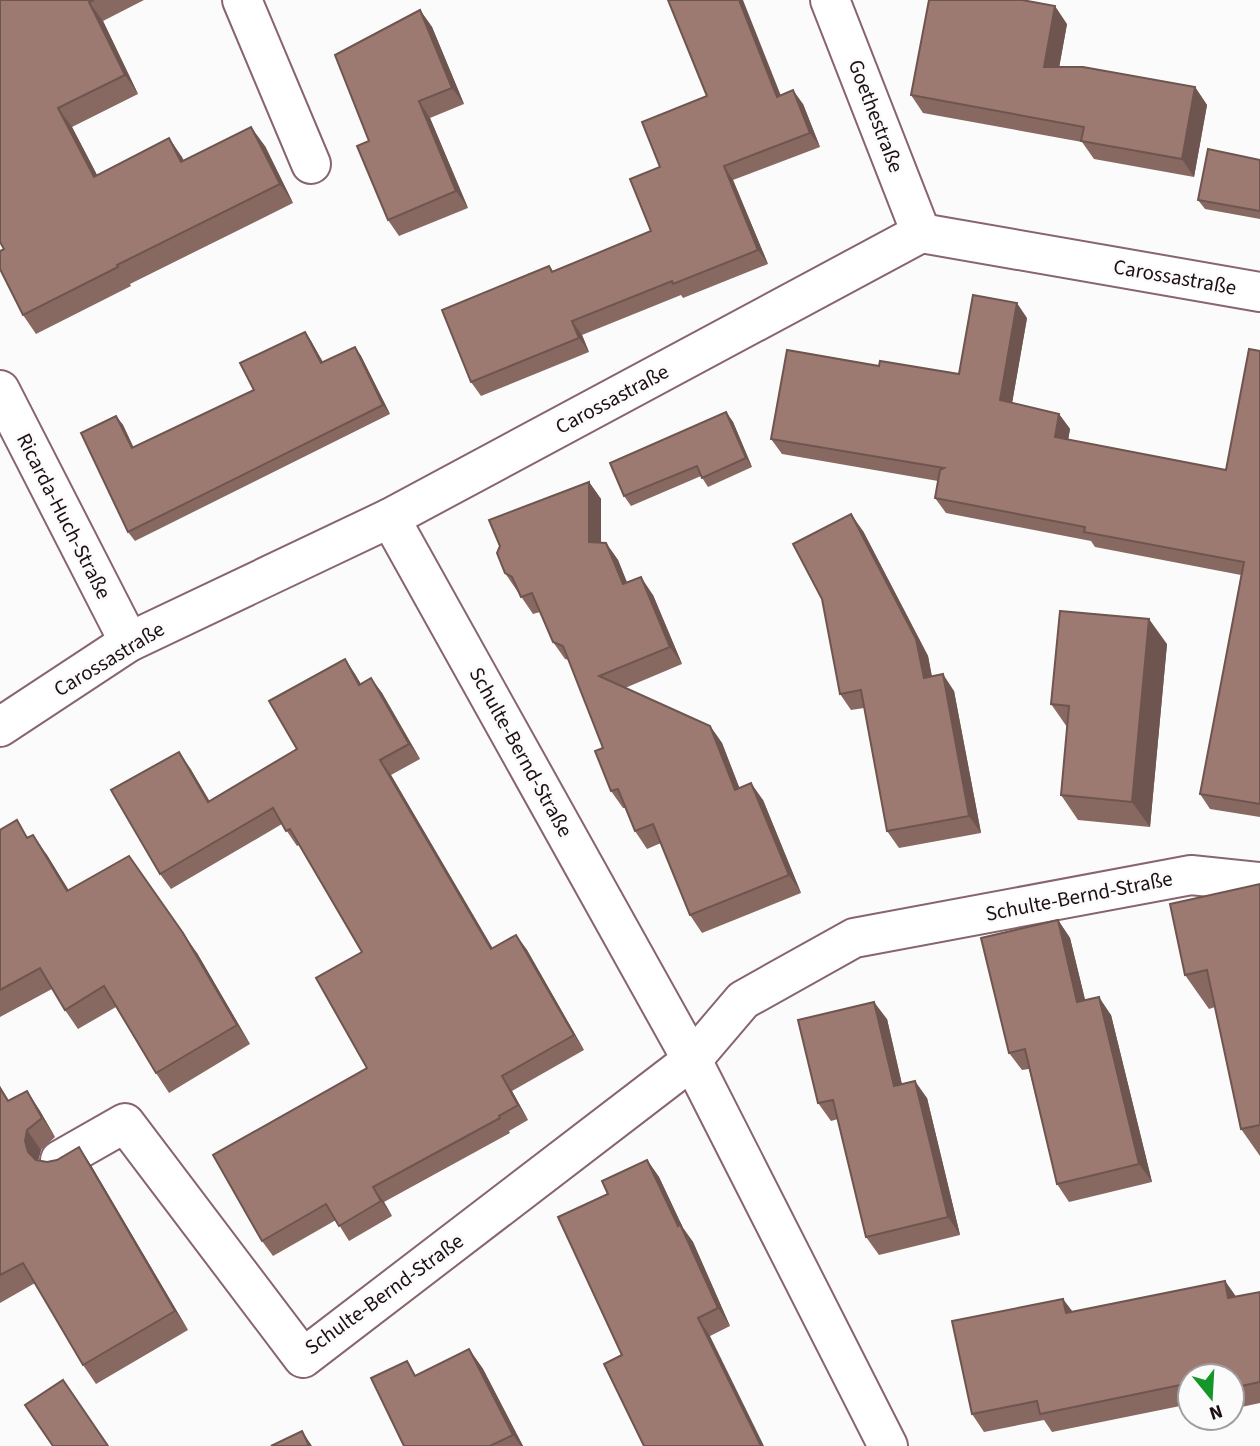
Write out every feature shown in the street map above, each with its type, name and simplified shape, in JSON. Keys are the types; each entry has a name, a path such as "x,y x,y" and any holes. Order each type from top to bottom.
{"street":[{"path":"242,0 311,164"},
{"name":"Goethestraße","path":"830,0 922,233"},
{"name":"Carossastraße","path":"0,727 128,642 390,518 922,233 1260,292"},
{"name":"Ricarda-Huch-Straße","path":"0,390 128,642"},
{"name":"Schulte-Bernd-Straße","path":"390,518 692,1060 888,1446"},
{"name":"Schulte-Bernd-Straße","path":"60,1160 125,1123 303,1358 692,1060 743,1000 854,938 1191,875 1260,882"}],"building":[{"path":"0,0 94,0 89,2 125,75 58,108 94,177 169,138 181,162 251,127 280,184 23,315 0,269 0,251 4,249 0,242"},
{"path":"668,0 739,0 777,97 793,90 810,133 724,166 758,250 572,321 579,338 471,382 442,310 549,266 552,272 651,231 630,179 660,167 642,122 707,96"},
{"path":"929,0 1022,0 1055,6 1044,67 1083,67 1195,87 1182,159 1081,141 1084,127 911,95"},
{"path":"420,10 452,88 419,101 456,191 388,220 357,146 369,141 335,55"},
{"path":"1208,149 1260,160 1260,211 1198,200"},
{"path":"973,295 1017,303 1000,400 1059,414 1055,437 1226,470 1249,349 1260,351 1260,804 1200,794 1244,562 1084,532 1085,527 935,498 940,470 944,468 771,439 787,350 879,366 880,361 959,374"},
{"path":"305,332 321,363 355,347 383,405 128,532 81,433 116,416 132,448 254,390 240,363"},
{"path":"726,412 746,458 702,478 697,466 624,496 610,463"},
{"path":"589,482 589,542 606,543 623,584 641,577 670,647 599,676 710,726 735,790 751,783 789,875 690,915 653,824 635,831 618,789 611,791 595,751 603,748 563,646 553,642 532,593 521,597 512,577 505,573 497,553 500,546 489,520"},
{"path":"851,514 916,639 924,678 943,674 969,816 887,831 861,690 840,694 822,599 793,544"},
{"path":"1060,611 1149,619 1132,802 1061,795 1069,706 1051,704"},
{"path":"345,659 359,685 371,678 409,744 380,760 491,949 516,935 574,1035 502,1076 518,1105 499,1116 500,1118 373,1187 381,1201 339,1226 326,1204 262,1241 213,1155 367,1068 316,978 362,952 290,829 286,831 273,808 160,874 111,790 179,752 208,802 297,749 269,701"},
{"path":"17,820 27,838 33,835 67,891 129,856 183,933 237,1025 156,1073 104,986 65,1010 40,968 0,990 0,830"},
{"path":"1260,884 1260,1125 1241,1129 1207,970 1185,975 1170,904"},
{"path":"1058,920 1077,1002 1099,997 1139,1164 1057,1184 1025,1049 1009,1053 981,938"},
{"path":"874,1002 894,1086 915,1081 948,1217 866,1237 833,1100 818,1103 798,1020"},
{"path":"0,1088 8,1101 27,1091 42,1118 27,1130 25,1141 28,1152 36,1160 57,1160 79,1147 175,1311 83,1365 23,1263 0,1275"},
{"path":"647,1160 718,1308 698,1318 761,1446 644,1446 604,1364 622,1355 558,1217 608,1194 602,1181"},
{"path":"1225,1281 1228,1298 1260,1292 1260,1382 1246,1385 1246,1362 1176,1362 1176,1386 1040,1414 1037,1401 972,1414 952,1321 1063,1299 1066,1313"},
{"path":"469,1349 513,1435 490,1446 404,1446 371,1378 407,1361 415,1376"},
{"path":"63,1380 108,1446 53,1446 25,1405"},
{"path":"302,1431 309,1446 271,1446"}]}
